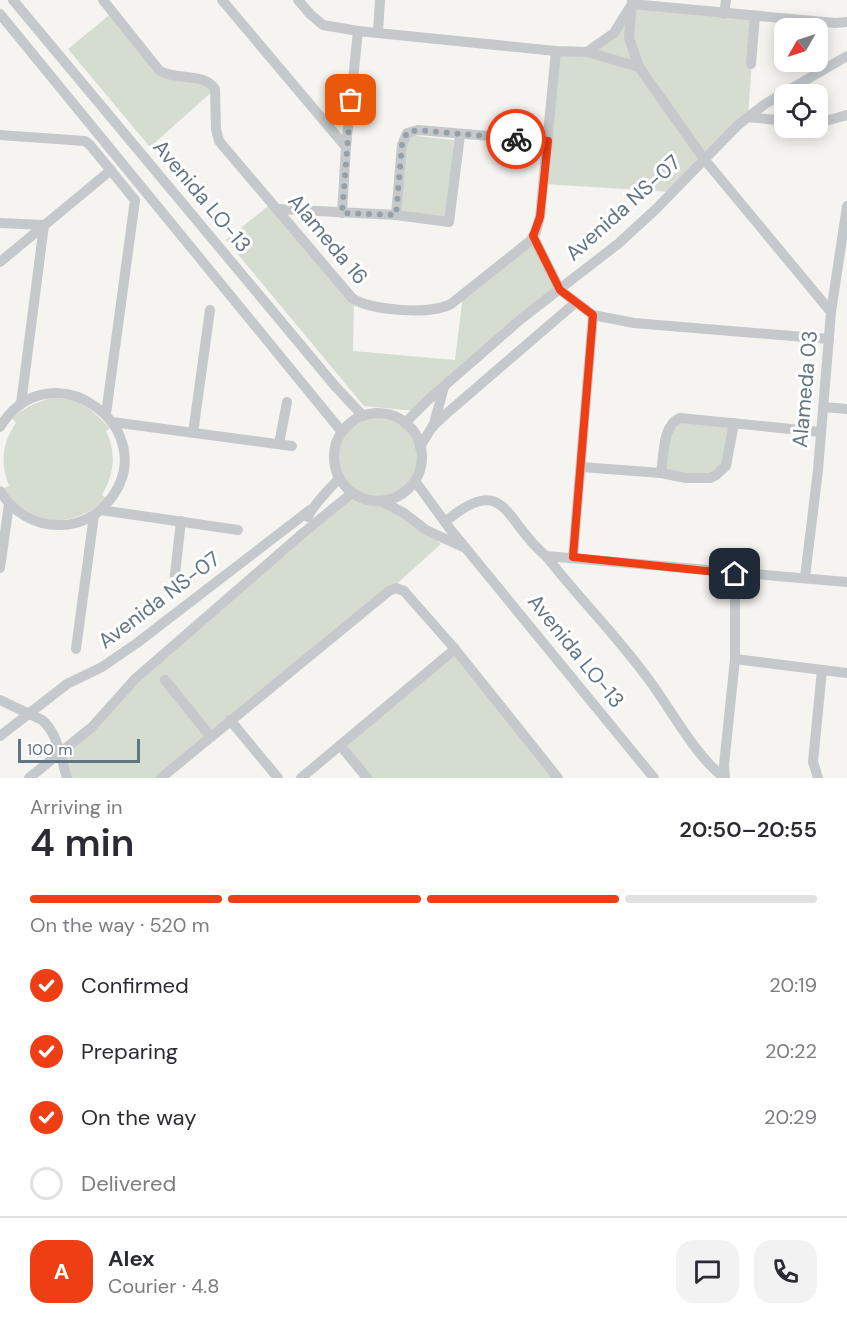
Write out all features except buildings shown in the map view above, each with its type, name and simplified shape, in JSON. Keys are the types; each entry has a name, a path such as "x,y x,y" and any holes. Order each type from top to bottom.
{"street":[{"name":"Avenida LO-13","path":"13,0 335,386 363,416"},
{"name":"Alameda 16","path":"103,0 159,70 169,75 201,79 212,84 216,89 216,134 219,141 354,300 366,305 406,310 443,309 533,236"},
{"path":"222,0 346,147"},
{"path":"298,0 323,25 358,32 587,52 639,67"},
{"path":"378,32 380,0"},
{"path":"724,14 726,0"},
{"path":"632,2 724,14 847,22"},
{"path":"587,52 615,33 632,2"},
{"path":"632,2 629,38 639,67 704,159 831,312"},
{"name":"Avenida LO-13","path":"0,14 342,432"},
{"path":"751,64 755,16"},
{"path":"342,213 346,147 358,32"},
{"path":"556,51 540,217 533,236 560,290 593,315 634,323 829,339"},
{"name":"Avenida NS-07","path":"405,423 521,319 619,243 748,117 765,104 847,56"},
{"path":"828,120 847,115"},
{"path":"748,117 774,120"},
{"path":"396,215 403,141 407,132 418,130 548,141"},
{"path":"0,135 85,141 135,202 109,392 109,418"},
{"path":"278,209 396,215 449,222 460,135"},
{"path":"0,262 111,170"},
{"name":"Alameda 03","path":"805,577 818,470 831,312 847,206"},
{"path":"0,223 44,225"},
{"path":"17,407 23,386 44,225"},
{"path":"432,427 575,303"},
{"path":"193,433 210,310"},
{"path":"573,557 593,315"},
{"path":"23,386 26,394 32,398"},
{"path":"420,447 432,427 445,386"},
{"path":"96,406 106,398 109,392"},
{"path":"0,423 17,407 32,398 49,394 65,394 84,399 109,418 120,437 124,457 119,485 111,499 97,512 83,520 67,525 51,525 35,521 21,514 3,496"},
{"path":"279,444 287,402"},
{"path":"0,409 17,407"},
{"path":"824,407 847,409"},
{"path":"378,413 392,416 405,423 412,430 420,447 421,467 415,481 399,496 381,501 361,498 352,493 339,478 335,466 336,442 342,432 348,425 363,416 378,413"},
{"path":"109,418 133,425 292,446"},
{"path":"661,473 668,428 676,419 687,418 821,432"},
{"path":"581,466 703,478 716,475 723,471 728,460 734,423"},
{"path":"120,437 126,429 133,425"},
{"name":"Avenida NS-07","path":"0,736 66,684 102,667 130,648 310,510 339,478"},
{"name":"Avenida LO-13","path":"415,481 466,549 654,778"},
{"name":"Avenida NS-07","path":"29,778 92,727 135,680 352,493"},
{"path":"0,568 6,523 3,496"},
{"path":"111,499 113,505 122,513"},
{"path":"445,522 465,507 486,499 500,504 646,675 713,768 724,777"},
{"name":"Avenida LO-13","path":"381,501 404,513 426,530 466,549"},
{"name":"Avenida NS-07","path":"303,533 310,510"},
{"path":"97,512 122,513 238,530"},
{"path":"76,649 91,537 97,512"},
{"path":"6,523 14,516 21,514"},
{"path":"83,520 89,528 91,537"},
{"path":"174,583 181,521"},
{"path":"546,556 847,582"},
{"path":"724,777 735,659 735,574"},
{"path":"161,778 392,589 401,589 455,649 558,778"},
{"path":"301,778 455,649"},
{"path":"735,659 847,673"},
{"path":"818,778 813,762 822,670"},
{"path":"165,680 211,737"},
{"path":"0,700 48,724 54,735 67,778"},
{"path":"230,720 278,778"},
{"path":"340,745 367,778"}],"shaded area":[{"path":"632,4 755,16 748,117 672,192 544,184 556,51 587,52 603,42"},
{"path":"113,12 155,66 215,89 150,147 68,49"},
{"path":"407,135 454,140 447,222 400,214"},
{"path":"272,203 354,300 353,351 455,360 463,295 533,236 560,290 416,411 364,406 226,240"},
{"path":"53,398 79,402 110,428 106,431 113,456 111,472 102,495 106,498 93,509 66,520 52,520 26,511 4,488 9,486 4,469 4,453 8,438 16,423 12,418 31,405"},
{"path":"378,413 395,417 404,423 412,431 420,450 418,470 408,488 400,495 383,501 426,530 441,544 382,597 161,778 67,778 59,753 352,493 342,481 336,468 334,456 336,444 341,433 351,424 363,417"},
{"path":"672,423 734,423 728,460 710,478 661,473"},
{"path":"455,649 558,778 368,778 340,745"}],"way so far":[{"path":"351,100 342,213 396,215 402,145 407,132 418,130 516,139"}],"route":[{"path":"516,139 548,141 539,225 533,236 560,290 593,315 573,557 735,574"}]}
